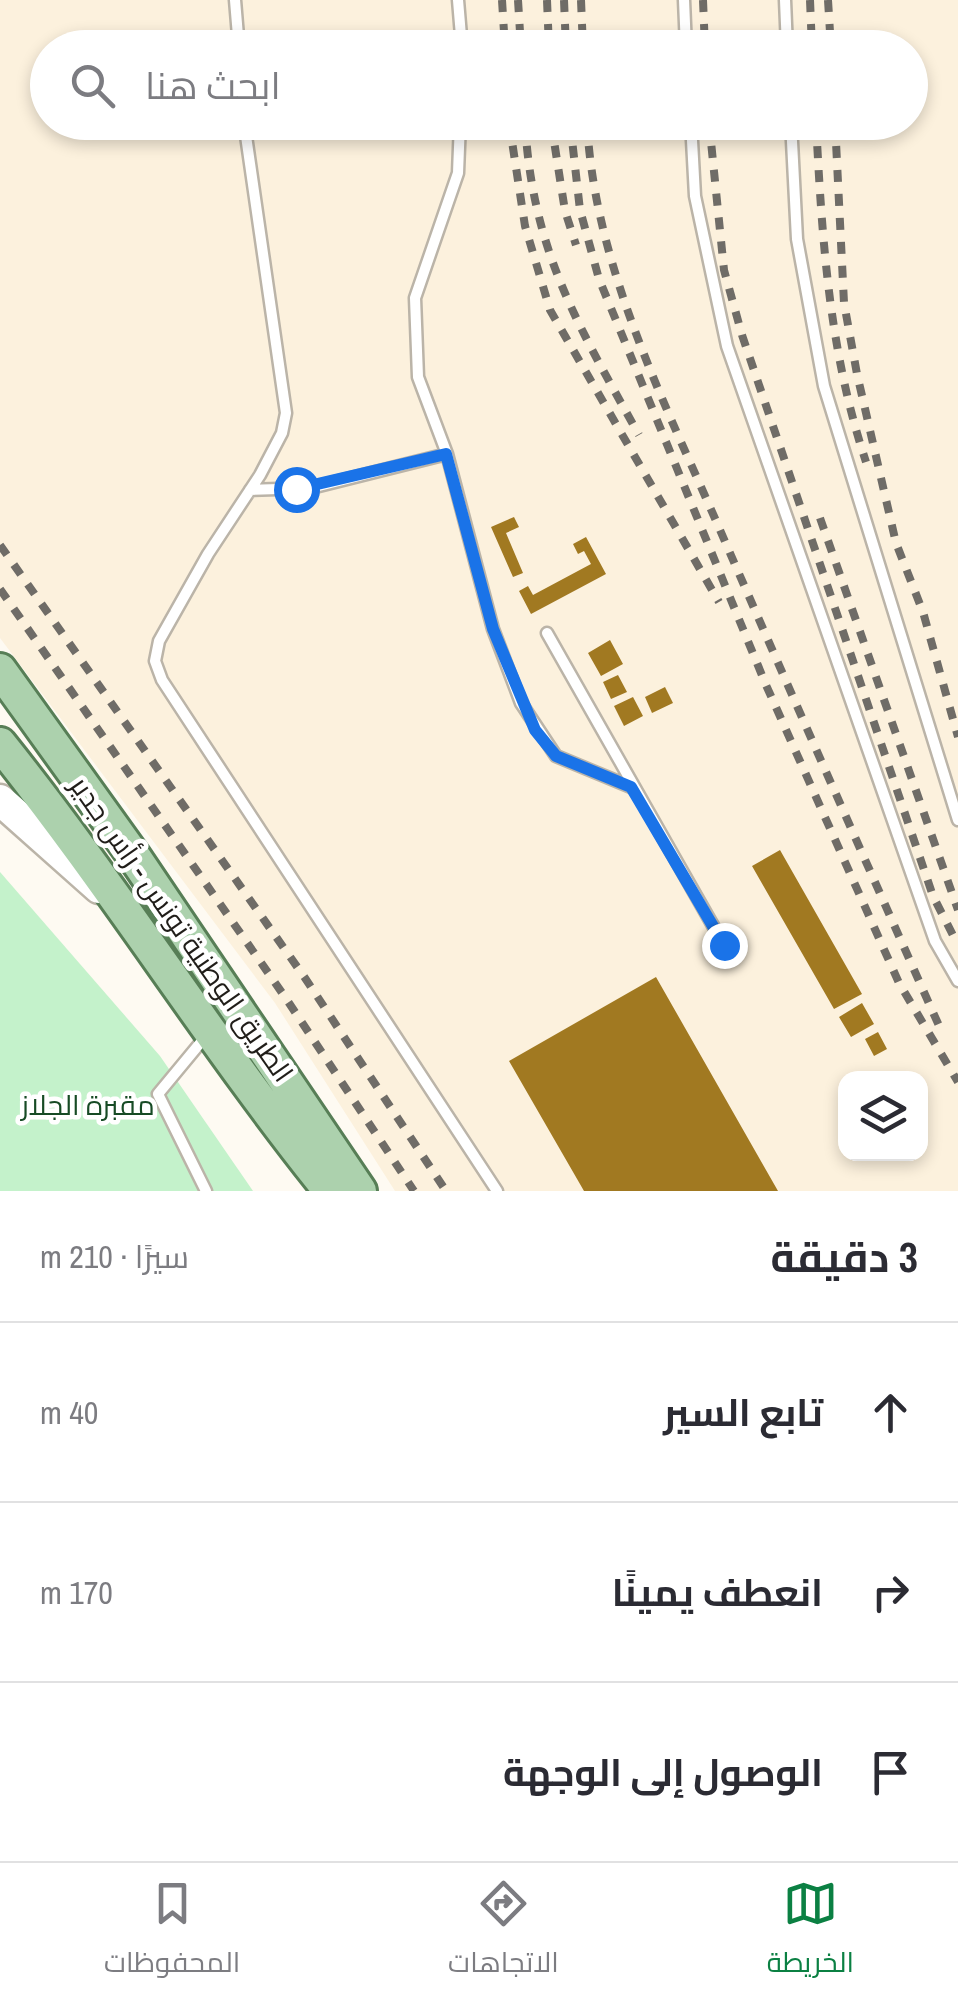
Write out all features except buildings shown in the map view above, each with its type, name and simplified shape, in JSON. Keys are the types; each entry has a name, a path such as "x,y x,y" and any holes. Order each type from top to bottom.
{"main road":[{"name":"الطريق الوطنية تونس - رأس جدير","path":"0,670 144,871 360,1191"},
{"name":"الطريق الوطنية تونس - رأس جدير","path":"0,744 138,922 210,1032 330,1191"},
{"path":"0,800 138,922"}],"lane":[{"path":"236,0 238,30"},
{"path":"458,0 460,30"},
{"path":"684,0 685,30"},
{"path":"785,0 786,30"},
{"path":"247,140 286,414 282,433 250,490 174,612 159,642 155,661 162,680 498,1191"},
{"path":"459,140 458,173 415,298 418,377 446,454 493,629 520,703 556,756 631,787"},
{"path":"692,140 695,196 727,346 936,941 958,980"},
{"path":"792,140 797,239 824,386 958,820"},
{"path":"250,490 312,488 446,454"},
{"path":"547,633 724,945"},
{"path":"206,1191 158,1094 210,1032"}],"shaded area":[{"path":"0,0 958,0 958,1191 395,1191 275,1003 0,638"}],"green space":[{"name":"مقبرة الجلاز","path":"0,872 160,1056 253,1191 0,1191"}],"railway":[{"path":"502,0 504,30"},
{"path":"518,0 520,30"},
{"path":"547,0 548,30"},
{"path":"564,0 565,30"},
{"path":"581,0 582,30"},
{"path":"703,0 704,30"},
{"path":"810,0 811,30"},
{"path":"828,0 830,30"},
{"path":"512,140 525,226 550,310 719,602"},
{"path":"527,140 537,210 562,286 639,435"},
{"path":"554,140 565,211 576,245"},
{"path":"572,140 580,210 599,279 766,685 899,983 958,1082"},
{"path":"589,140 592,175 617,280 655,382 940,1028"},
{"path":"711,140 724,270 742,335 933,896 958,945"},
{"path":"817,140 836,336 866,462"},
{"path":"836,140 844,303 857,374 896,543 923,612 958,737"},
{"path":"820,518 958,910"},
{"path":"0,545 305,978 446,1191"},
{"path":"0,589 285,997 414,1191"}],"route":[{"path":"296,489 446,454 493,629 520,703 535,730 556,756 631,787 724,945"}]}
